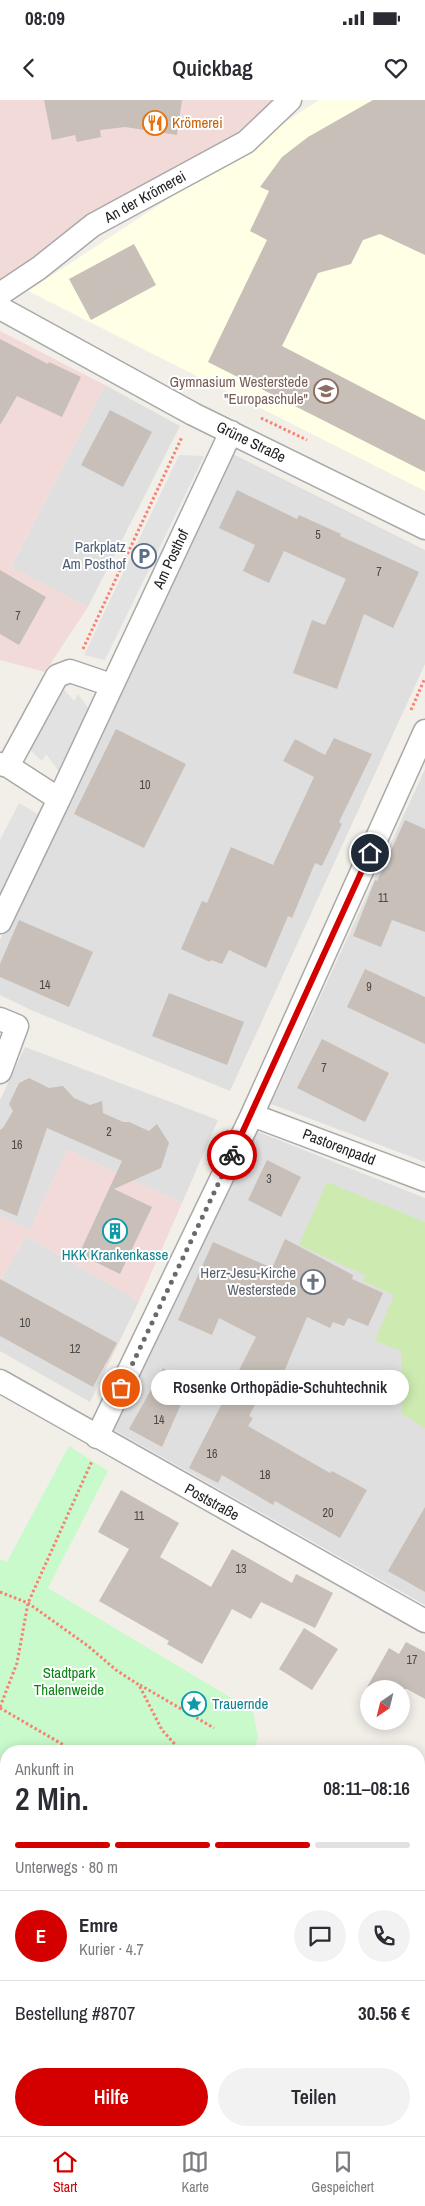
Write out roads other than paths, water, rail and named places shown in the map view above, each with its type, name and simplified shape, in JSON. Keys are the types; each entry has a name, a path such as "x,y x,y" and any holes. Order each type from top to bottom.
{"street":[{"name":"An der Krömerei","path":"0,294 39,268 93,225 246,142 290,100"},
{"name":"Grüne Straße","path":"0,308 193,414 425,528"},
{"name":"Am Posthof","path":"0,922 231,432"},
{"path":"59,799 4,765 57,676 70,671 111,685"},
{"path":"96,1448 252,1115 425,731"},
{"path":"0,1019 17,1026 0,1072"},
{"name":"Pastorenpadd","path":"252,1115 425,1180"},
{"name":"Poststraße","path":"0,1381 96,1448 425,1621"}],"place":[{"name":"Krömerei","path":"155,123"},
{"name":"Gymnasium Westerstede \"Europaschule\"","path":"326,391"},
{"name":"Parkplatz Am Posthof","path":"144,556"},
{"name":"HKK Krankenkasse","path":"115,1231"},
{"name":"Herz-Jesu-Kirche Westerstede","path":"313,1282"},
{"name":"Rosenke Orthopädie-Schuhtechnik","path":"121,1388"},
{"name":"Trauernde","path":"194,1704"}],"park label":[{"name":"Stadtpark Thalenweide","path":"69,1682"}]}
